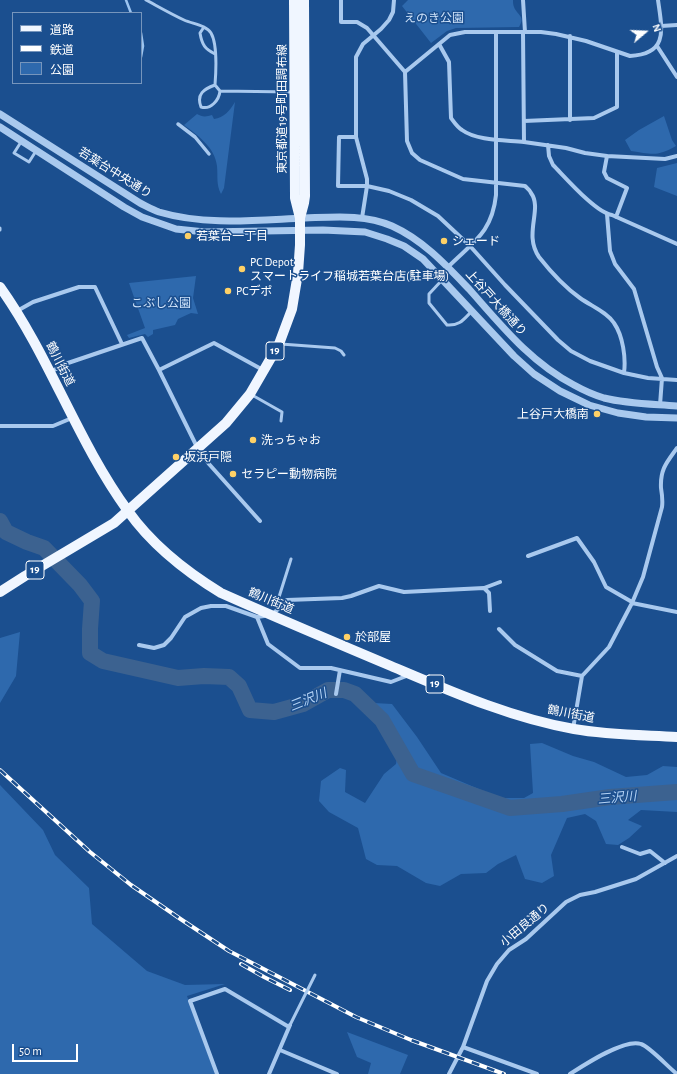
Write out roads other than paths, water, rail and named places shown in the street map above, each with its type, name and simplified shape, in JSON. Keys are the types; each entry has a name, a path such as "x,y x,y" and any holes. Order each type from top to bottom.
{"main road":[{"name":"東京都道19号町田調布線","path":"0,592 107,528 128,512 226,423 250,394 265,371 279,344 292,309 298,273 300,230 300,218 295,198 294,0"},
{"name":"東京都道19号町田調布線","path":"300,218 305,196 304,0"},
{"name":"鶴川街道","path":"0,287 17,311 103,474 128,512 152,540 184,568 220,593 410,674 515,715 573,729 601,733 677,737"}],"street":[{"path":"341,0 341,22 357,22 367,28 405,72 406,141 412,153 420,160 463,179 496,184 525,186 532,193 536,205 532,224 534,248 539,257 567,288 605,314 614,322 619,332 623,348 625,364 624,373"},
{"path":"362,218 367,179 356,137 356,57 363,44 390,20 393,12 394,0"},
{"path":"523,0 524,142"},
{"path":"405,72 450,35 456,33 541,32 570,36 630,56 640,55 650,52 657,46 661,36 658,0"},
{"path":"661,26 677,25"},
{"path":"448,267 483,233 490,222 495,209 496,32"},
{"path":"570,36 570,120"},
{"path":"439,44 449,62 451,118 462,130 473,135 496,140 548,145 566,148 585,154 665,160 677,156"},
{"path":"657,46 677,77"},
{"path":"524,121 594,118 617,107 617,52"},
{"name":"若葉台中央通り","path":"0,114 140,203 158,211 185,218 206,220 300,218"},
{"path":"178,124 195,137 209,154"},
{"name":"若葉台中央通り","path":"0,127 124,207 142,217 170,227 205,232 300,230"},
{"path":"356,137 338,137 338,186 367,186 389,191 411,200 438,216 470,246 505,285 558,340 571,351 590,361 624,373 648,378 677,380"},
{"path":"548,145 549,156 553,165 597,208 607,214 616,216 677,244"},
{"path":"606,156 604,172 606,178 627,188 616,216"},
{"path":"607,214 610,251 615,264 634,289 657,367 662,378 660,404"},
{"name":"上谷戸大橋通り","path":"300,218 362,218 391,226 409,234 448,267 517,343 534,359 558,377 585,391 604,398 624,402 677,406"},
{"name":"上谷戸大橋通り","path":"300,230 365,232 404,246 423,259 514,356 534,374 560,391 589,405 618,413 646,417 677,418"},
{"path":"17,311 33,302 79,287 95,287 122,344"},
{"path":"50,372 68,363 142,338 160,370 198,449 208,464 260,521"},
{"path":"160,370 214,343 265,371"},
{"path":"0,426 53,426 73,418"},
{"path":"573,729 582,676 612,643 643,577 663,502 661,474 664,466 677,448"},
{"path":"528,556 577,538 594,562 606,587 632,602 677,612"},
{"path":"139,645 154,648 164,645 171,638 185,617 201,608 211,606 226,606 257,617 272,616 287,600 342,598 379,586 404,592 484,588 500,582"},
{"path":"484,588 489,593 490,611"},
{"path":"257,617 268,644 300,668 331,668 391,682 410,674"},
{"path":"499,628 515,645 558,671 582,676"},
{"path":"336,694 340,670"},
{"path":"622,847 640,854 650,852 664,864"},
{"name":"小田良通り","path":"449,1074 463,1047 487,982 496,964 509,950 526,939 566,902 580,895 595,892 636,879 677,856"},
{"path":"217,1074 190,1001 225,989 290,1026 269,1074"},
{"path":"570,1074 607,1052 632,1043 640,1044 649,1049 677,1074"},
{"path":"463,1047 537,1074"},
{"path":"280,1050 337,1074"}],"lane":[{"path":"146,0 185,21 204,27 211,32 214,39 216,54 215,85 220,91 219,97 215,102 208,107 201,107 199,100 203,91 215,85"},
{"path":"204,27 200,33 202,44 207,50 216,54"},
{"path":"220,91 295,92"},
{"path":"22,141 14,153 29,162 36,151"},
{"path":"443,279 429,294 429,303 447,325 455,326 472,311"},
{"path":"279,344 335,348 341,351 344,355"},
{"path":"250,394 282,412 281,421"},
{"path":"281,606 279,597 291,559"},
{"path":"290,1026 315,975"}],"waterway":[{"path":"126,0 131,12"},
{"path":"142,40 142,52"},
{"name":"三沢川","path":"0,521 6,532 44,548 80,585 92,601 90,653 103,661 178,678 204,676 229,677 239,686 250,710 274,712 303,704 328,690 344,690 355,694 382,720 413,774 510,808 562,804 610,797 677,792"}],"railway":[{"path":"0,770 90,852 131,885 229,951 356,1017 411,1040 504,1074"},
{"path":"241,964 290,990"}],"place":[{"name":"若葉台一丁目","path":"188,236"},
{"name":"シェード","path":"444,241"},
{"name":"PC Depot スマートライフ稲城若葉台店(駐車場)","path":"242,269"},
{"name":"PCデポ","path":"228,291"},
{"name":"上谷戸大橋南","path":"597,414"},
{"name":"洗っちゃお","path":"253,440"},
{"name":"坂浜戸隠","path":"176,457"},
{"name":"セラピー動物病院","path":"233,474"},
{"name":"於部屋","path":"347,637"}],"park label":[{"name":"えのき公園","path":"434,18"},
{"name":"こぶし公園","path":"161,303"}]}
